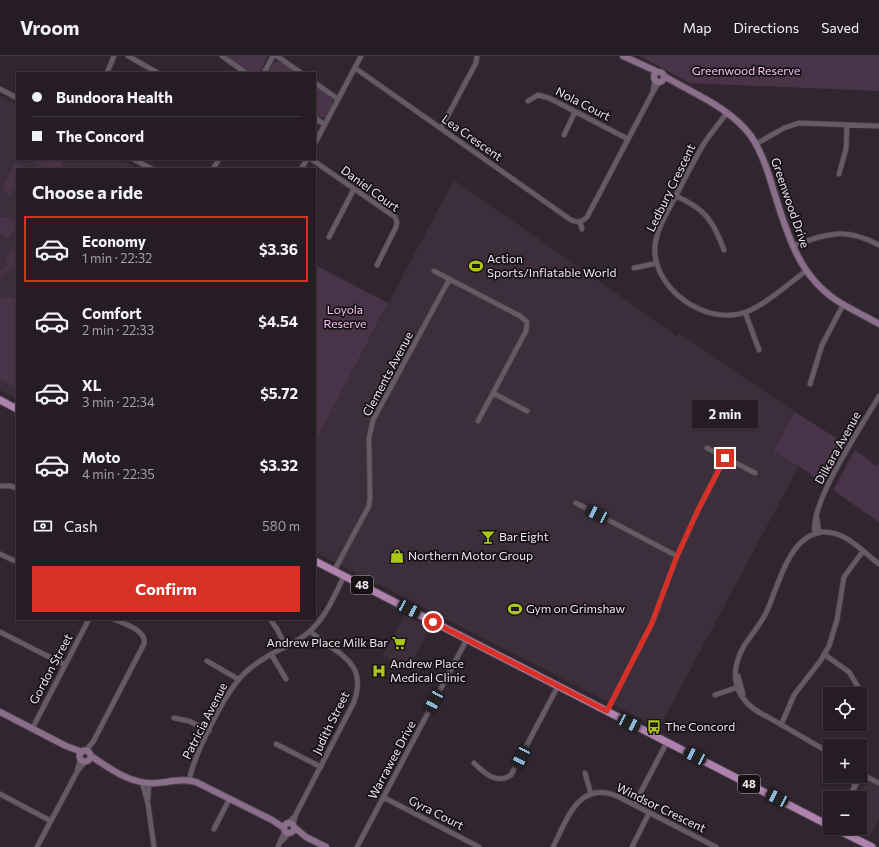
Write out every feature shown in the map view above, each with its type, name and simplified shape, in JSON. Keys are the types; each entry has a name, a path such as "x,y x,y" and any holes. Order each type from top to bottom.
{"main road":[{"path":"0,400 16,408"},
{"name":"48","path":"316,562 823,822"},
{"path":"848,835 871,847"}],"street":[{"path":"108,72 114,56"},
{"path":"110,67 118,56"},
{"path":"123,56 134,60"},
{"path":"128,56 156,72"},
{"path":"222,56 245,72"},
{"path":"265,72 273,56"},
{"path":"277,56 300,72"},
{"path":"316,141 361,56"},
{"path":"441,128 476,63 477,56"},
{"name":"Greenwood Drive","path":"623,56 659,78 683,88 728,113 744,129 756,144 765,163 792,246 806,271 819,287 843,304 879,324"},
{"name":"Lea Crescent","path":"355,68 571,220 580,222"},
{"path":"582,229 580,222 587,217 659,78"},
{"path":"316,84 338,99"},
{"path":"0,89 16,97"},
{"name":"Nola Court","path":"528,101 535,96 541,95 628,139"},
{"path":"564,135 575,112"},
{"name":"Ledbury Crescent","path":"728,113 702,147 659,230 655,246 657,263 663,278 672,289 696,307 708,312 723,315 745,312 761,304 806,271"},
{"path":"316,119 325,125"},
{"path":"756,144 777,131 792,125 804,123 879,126"},
{"path":"839,174 846,150 847,124"},
{"path":"135,160 150,168"},
{"name":"Daniel Court","path":"311,160 392,215 397,221 396,227 376,265"},
{"path":"329,237 354,189"},
{"path":"676,196 696,206 707,215 715,226 724,250"},
{"path":"792,246 828,235 840,233 858,235 879,245"},
{"path":"634,268 657,263"},
{"path":"434,271 520,316 527,322 526,331 478,421"},
{"name":"Clements Avenue","path":"334,571 369,506 369,438 373,420 449,280"},
{"path":"810,384 822,345 843,304"},
{"path":"745,312 759,350"},
{"path":"492,393 526,411"},
{"name":"Dilkara Avenue","path":"817,533 816,512 824,493 879,396"},
{"path":"707,448 755,473"},
{"path":"607,711 652,623 677,556 699,508 725,458"},
{"path":"0,486 6,485 16,488"},
{"path":"576,503 677,556"},
{"path":"823,749 768,717 750,702 739,687 738,674 740,662 752,636 764,616 788,562 802,542 817,533 829,532 839,534 879,564"},
{"path":"781,725 798,689 824,654 834,631 844,577 863,551"},
{"path":"0,554 16,562"},
{"name":"Patricia Avenue","path":"190,780 193,764 209,731 238,679 253,665 286,647 310,631 324,615 344,576"},
{"name":"Gordon Street","path":"32,729 88,620"},
{"path":"37,847 144,644 145,638 142,634 116,620"},
{"path":"271,620 286,647"},
{"name":"Judith Street","path":"279,845 354,702 358,684 353,667 347,658 334,648 322,642 310,631"},
{"path":"0,632 65,665"},
{"name":"Warrawee Drive","path":"357,847 467,639"},
{"path":"271,654 286,679"},
{"path":"824,654 849,672 858,687"},
{"path":"208,661 238,679"},
{"path":"474,763 486,773 496,778 503,779 511,775 558,686"},
{"path":"715,695 739,687"},
{"path":"0,712 131,779 146,783 190,780 230,798 326,847"},
{"path":"174,718 189,721 209,731"},
{"path":"634,805 667,742"},
{"path":"276,744 321,767"},
{"path":"553,847 576,803 592,794 584,773"},
{"path":"867,777 879,783"},
{"path":"146,783 154,847"},
{"path":"854,787 855,783"},
{"path":"852,791 856,783"},
{"name":"Windsor Crescent","path":"592,794 599,792 612,794 710,846 716,847"},
{"path":"0,794 51,821"},
{"name":"Gyra Court","path":"383,797 479,847"},
{"path":"214,829 230,798"},
{"path":"632,847 650,813"}],"shaded area":[{"path":"0,96 16,104 16,160 122,160 137,168 16,168 16,398 0,390"},
{"path":"454,180 677,336 679,333 795,412 774,449 775,453 799,466 659,728 316,553 316,434 318,435"},
{"path":"404,615 430,628 408,669 383,656"},
{"path":"867,779 879,785 879,818 870,836 867,834 867,791 861,791 865,783 867,783"}],"green space":[{"path":"226,56 268,56 260,72 249,72"},
{"name":"Greenwood Reserve","path":"640,56 879,56 879,91 690,83"},
{"path":"275,61 281,62 296,72 268,72"},
{"path":"316,87 333,100 332,105 324,118 316,116"},
{"path":"36,160 64,160 60,167 48,167 35,163"},
{"path":"16,161 22,168 16,168 16,186 13,188 10,196 2,189"},
{"path":"0,217 10,217 14,220 15,230 9,238 0,234"},
{"path":"16,249 16,267 1,276 0,271 7,265 5,262 9,251"},
{"name":"Loyola Reserve","path":"316,266 388,303 318,436 316,435"},
{"path":"6,283 16,292 16,387 0,379 0,298 15,297 14,291"},
{"path":"795,412 844,443 823,483 799,466 775,453 774,449"},
{"path":"855,450 877,466 879,464 879,522 833,490"}],"place":[{"name":"Action Sports/Inflatable World","path":"476,266"},
{"name":"Bar Eight","path":"488,537"},
{"name":"Northern Motor Group","path":"397,556"},
{"name":"Gym on Grimshaw","path":"515,609"},
{"name":"Andrew Place Milk Bar","path":"399,643"},
{"name":"Andrew Place Medical Clinic","path":"379,671"},
{"name":"The Concord","path":"654,727"}],"route":[{"path":"433,622 607,711 652,623 664,595 677,556 699,508 725,458"}]}
